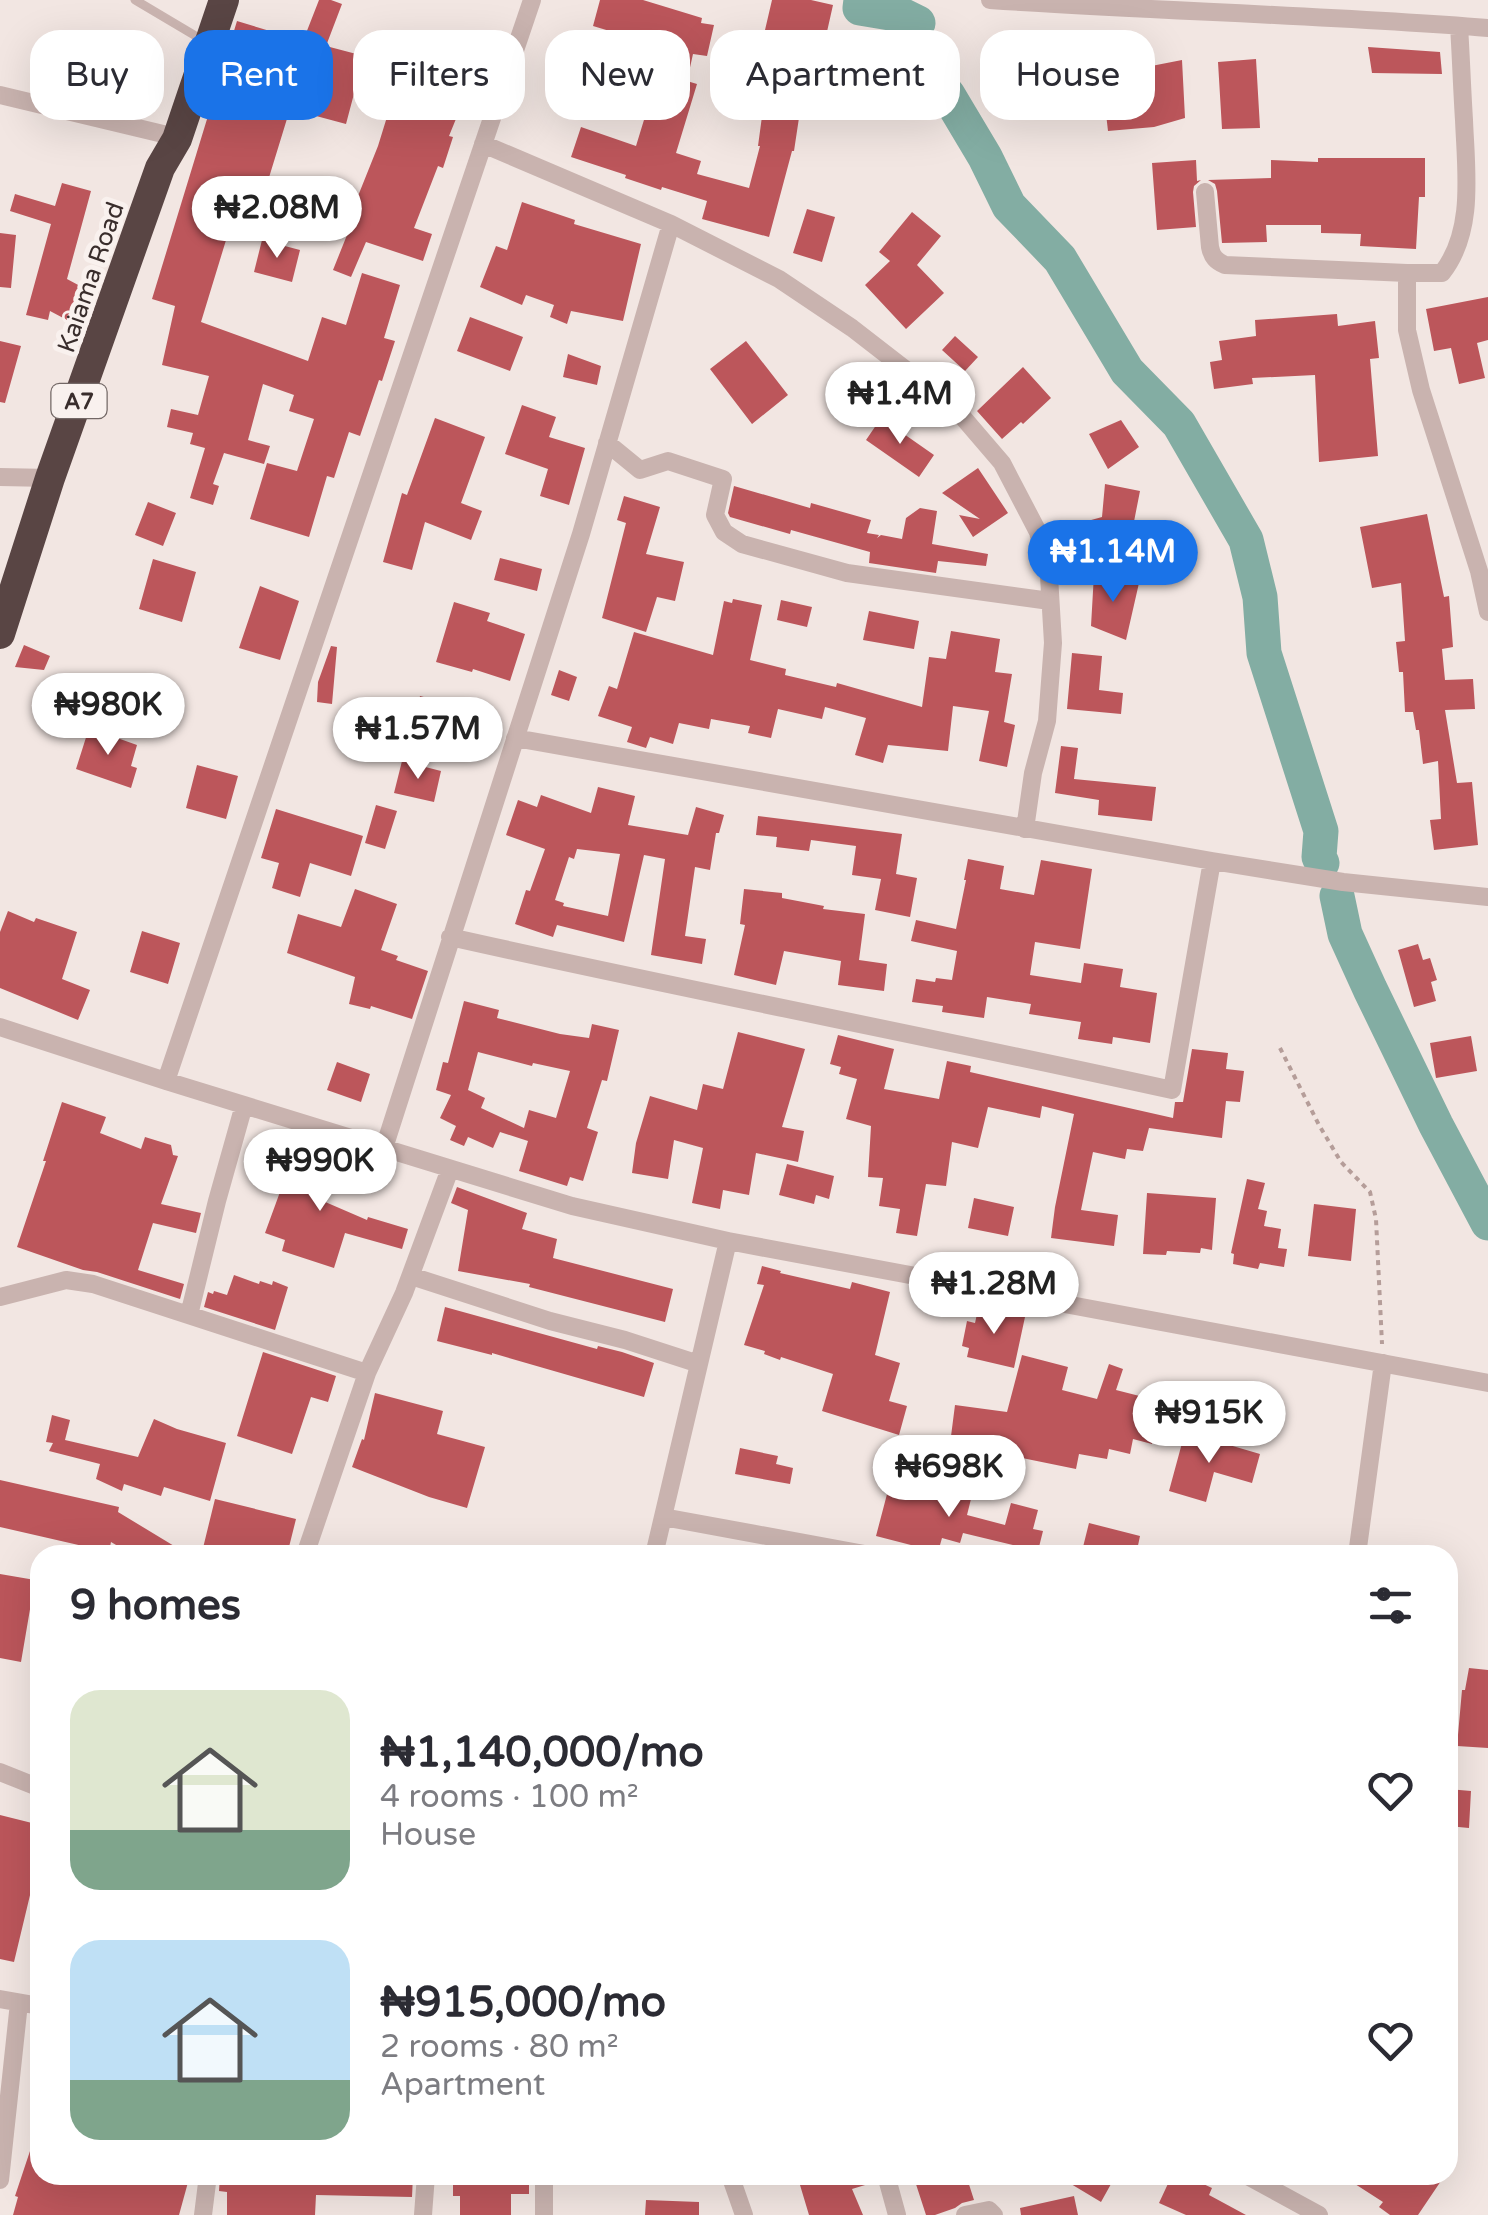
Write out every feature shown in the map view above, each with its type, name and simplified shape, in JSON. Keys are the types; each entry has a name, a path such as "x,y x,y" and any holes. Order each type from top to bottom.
{"highway":[{"name":"Kaiama Road","path":"196,30 206,0"},
{"name":"Kaiama Road","path":"0,634 50,478 160,168 177,139 224,0"},
{"name":"Kaiama Road","path":"160,168 164,134 184,68"}],"street":[{"path":"166,1081 532,0"},
{"path":"990,0 1124,9 1204,5 1488,28"},
{"path":"1205,192 1212,254 1226,265 1442,273 1454,258 1462,236 1467,182 1459,26"},
{"path":"0,95 164,134"},
{"path":"483,144 671,224 779,279 852,328 954,407 1002,463 1038,532 1049,576 1052,643 1046,721 1025,830"},
{"path":"384,1148 581,534 671,224"},
{"path":"1406,273 1407,330 1421,390 1488,612"},
{"path":"608,443 640,470 668,461 723,479 714,516 724,532 742,544 847,573 1050,601"},
{"path":"0,477 50,478"},
{"path":"515,738 1212,862 1343,882 1488,897"},
{"path":"450,937 1172,1090 1212,862"},
{"path":"0,1027 572,1206 728,1241 1488,1383"},
{"path":"189,1314 244,1104"},
{"path":"309,1545 367,1373 411,1276 450,1168"},
{"path":"656,1545 728,1241"},
{"path":"411,1276 550,1322 625,1340 699,1364"},
{"path":"0,1297 73,1280 367,1373"},
{"path":"1358,1545 1383,1363"},
{"path":"662,1517 815,1545"},
{"path":"0,1772 30,1784"},
{"path":"0,1999 30,2004"},
{"path":"0,2180 20,2003"},
{"path":"203,2215 207,2185"},
{"path":"424,2215 426,2185"},
{"path":"544,2185 544,2215"},
{"path":"734,2185 744,2215"},
{"path":"889,2185 897,2215"},
{"path":"1264,2185 1318,2215"},
{"path":"965,2215 989,2210 994,2215"}],"lane":[{"path":"135,0 186,30"}],"path":[{"path":"1280,1048 1341,1162 1370,1192 1376,1219 1383,1363"}],"building":[{"path":"319,0 342,4 332,30 307,30"},
{"path":"600,0 643,0 714,25 707,56 693,54 690,68 690,30 606,30 593,26"},
{"path":"772,0 811,0 833,5 827,30 765,30"},
{"path":"237,21 267,30 234,30"},
{"path":"1368,47 1440,52 1442,74 1372,73"},
{"path":"333,48 353,53 353,98 346,124 331,120"},
{"path":"1256,59 1260,128 1222,129 1218,62"},
{"path":"1182,60 1185,118 1154,127 1108,131 1107,120 1155,120 1155,65"},
{"path":"690,82 697,84 690,107"},
{"path":"207,120 287,120 267,184 245,178 201,322 308,361 322,317 346,325 362,273 400,285 384,338 395,341 382,381 379,380 360,436 349,432 334,478 327,476 309,537 250,519 267,463 297,471 314,419 289,411 294,395 263,384 248,440 270,446 264,464 224,453 213,484 219,486 213,505 190,498 205,448 190,444 193,433 167,427 171,409 198,415 209,376 162,365 175,306 152,299"},
{"path":"386,120 456,120 443,168 438,166 414,228 432,234 423,261 366,242 351,277 333,270 347,235 308,226 316,191 356,201"},
{"path":"644,120 686,120 676,153 701,161 697,174 749,188 760,146 762,120 799,120 794,151 769,237 702,219 707,201 662,187 661,190 571,157 581,127 636,146"},
{"path":"1318,158 1425,158 1425,197 1419,197 1416,249 1360,246 1361,234 1321,233 1321,225 1266,225 1267,242 1222,243 1217,191 1208,180 1271,178 1271,160 1318,162"},
{"path":"1196,160 1197,181 1201,180 1193,192 1196,227 1157,230 1152,163"},
{"path":"62,183 91,191 67,279 95,294 90,308 85,305 82,313 73,308 67,320 50,311 48,320 26,315 51,224 10,211 15,194 55,206"},
{"path":"522,202 575,220 574,224 641,244 623,321 571,311 567,324 550,317 554,305 526,295 522,305 480,287 496,246 507,250"},
{"path":"807,209 835,217 822,262 793,253"},
{"path":"912,212 941,236 917,265 944,293 906,329 865,285 890,261 879,252"},
{"path":"0,233 16,235 11,288 0,287"},
{"path":"262,240 300,250 292,282 254,272"},
{"path":"1488,297 1488,340 1477,343 1485,378 1459,384 1451,348 1434,351 1426,309"},
{"path":"1337,314 1338,326 1375,321 1379,358 1370,359 1378,456 1319,462 1315,375 1252,378 1253,384 1214,389 1210,362 1222,360 1219,341 1256,336 1255,320"},
{"path":"470,317 523,337 510,371 457,351"},
{"path":"955,336 978,357 965,371 942,350"},
{"path":"0,341 21,346 5,403 0,402"},
{"path":"746,341 788,395 752,424 710,369"},
{"path":"568,354 601,366 597,385 563,377"},
{"path":"1023,367 1051,398 1002,439 977,411"},
{"path":"522,405 556,417 549,437 585,448 569,505 540,496 548,469 505,454"},
{"path":"435,418 485,437 461,503 482,511 471,540 425,522 412,570 383,562 402,493 407,495"},
{"path":"881,418 934,455 919,477 866,440"},
{"path":"1121,420 1139,447 1108,469 1089,434"},
{"path":"978,468 1008,513 973,537 959,515 980,519 942,493"},
{"path":"1105,484 1140,491 1128,552 1080,547 1084,522 1102,517"},
{"path":"734,486 810,508 811,503 871,520 867,533 879,535 877,538 881,535 902,539 906,518 920,508 937,511 932,544 988,554 986,566 938,561 936,573 869,563 870,552 730,517"},
{"path":"624,496 660,507 646,554 684,562 675,601 657,597 646,632 602,618 626,523 617,520"},
{"path":"148,502 176,513 163,546 135,535"},
{"path":"1427,514 1444,597 1449,596 1453,647 1442,649 1445,680 1473,679 1475,709 1445,710 1457,783 1472,782 1478,845 1434,850 1430,820 1441,819 1438,761 1423,764 1413,712 1405,712 1403,672 1399,672 1396,642 1405,641 1401,583 1372,588 1360,527"},
{"path":"500,558 542,569 537,591 494,580"},
{"path":"153,559 196,572 182,622 139,609"},
{"path":"1094,574 1139,583 1126,640 1091,626"},
{"path":"260,586 299,601 280,660 239,648"},
{"path":"733,599 762,605 750,660 786,669 785,675 836,687 837,683 922,707 929,657 946,659 951,631 1000,639 995,672 1012,674 1004,722 1015,725 1007,767 979,761 989,711 953,706 948,751 888,745 883,763 855,755 866,718 825,707 822,719 778,709 771,738 748,733 750,726 711,719 709,729 679,723 673,744 650,737 646,748 627,742 632,727 598,716 609,686 617,689 634,632 713,655 724,601 732,603"},
{"path":"781,600 812,607 807,627 777,620"},
{"path":"454,602 490,613 487,621 525,634 510,681 436,662"},
{"path":"869,611 919,621 914,649 863,640"},
{"path":"24,645 50,656 44,670 15,667"},
{"path":"331,646 337,647 332,704 317,702 318,682"},
{"path":"1072,653 1102,656 1099,690 1123,693 1121,714 1067,709"},
{"path":"559,670 577,677 569,701 551,695"},
{"path":"420,696 457,706 452,729 414,720"},
{"path":"89,728 137,745 131,766 137,768 131,788 76,769"},
{"path":"1061,746 1078,748 1074,779 1156,787 1152,821 1098,815 1099,800 1055,793"},
{"path":"402,761 441,771 434,802 394,793"},
{"path":"197,765 238,776 226,819 186,808"},
{"path":"598,787 635,796 628,825 688,835 696,807 724,815 716,833 710,870 695,867 685,936 706,939 702,964 651,955 665,859 644,855 624,942 557,925 553,937 515,924 545,849 506,835 518,800 537,807 541,795 591,813","holes":["577,849 620,854 608,916 563,906 555,900 569,857 574,859"]},
{"path":"376,805 397,811 385,849 365,843"},
{"path":"276,809 363,836 351,876 310,863 300,897 272,888 279,863 261,858"},
{"path":"758,816 902,834 896,874 917,878 910,917 875,910 881,879 852,875 856,846 811,840 809,851 776,847 777,837 756,835"},
{"path":"968,859 1004,866 1000,889 1034,895 1041,860 1092,869 1080,949 1035,942 1030,975 1081,983 1084,963 1123,969 1120,987 1157,993 1150,1043 1113,1037 1112,1044 1078,1039 1081,1022 1029,1014 1031,1004 987,997 984,1018 942,1012 943,1006 912,1002 916,979 952,980 957,951 911,941 916,920 956,929"},
{"path":"355,889 397,904 381,950 398,956 396,960 428,971 412,1019 371,1006 370,1009 349,1004 355,977 287,953 298,914 341,927"},
{"path":"744,889 782,893 782,898 824,906 823,909 865,914 859,960 887,964 884,991 838,985 841,961 784,951 776,985 734,975 745,925 740,924"},
{"path":"8,911 77,932 62,979 90,990 78,1020 0,988 0,932"},
{"path":"142,931 180,943 168,984 130,972"},
{"path":"1418,944 1423,960 1430,958 1437,980 1431,982 1436,1001 1414,1007 1398,950"},
{"path":"464,1001 499,1010 497,1018 560,1034 589,1038 592,1024 619,1030 607,1081 602,1080 587,1128 598,1132 583,1181 570,1177 567,1186 519,1171 528,1141 500,1132 493,1148 468,1137 464,1146 450,1140 456,1126 440,1118 451,1095 436,1090 443,1062 448,1063","holes":["478,1052 532,1066 533,1063 570,1071 556,1118 529,1110 524,1128 481,1108 485,1098 468,1090"]},
{"path":"738,1032 805,1049 782,1127 804,1131 798,1162 756,1153 749,1195 723,1190 720,1209 692,1203 703,1148 674,1140 668,1179 632,1173 650,1096 697,1110 703,1084 723,1089"},
{"path":"838,1035 894,1049 884,1089 939,1099 947,1061 971,1066 970,1072 1173,1118 1175,1102 1183,1102 1192,1049 1228,1053 1226,1069 1244,1071 1240,1102 1226,1101 1222,1138 1149,1128 1143,1151 1127,1149 1125,1159 1093,1152 1081,1210 1118,1215 1114,1246 1051,1238 1074,1114 1042,1106 1040,1118 988,1107 978,1148 952,1142 946,1186 926,1184 917,1236 896,1233 900,1209 879,1206 883,1178 868,1177 871,1126 846,1119 857,1079 839,1074 841,1067 830,1064"},
{"path":"1471,1036 1477,1071 1436,1078 1430,1043"},
{"path":"337,1062 370,1074 361,1102 327,1090"},
{"path":"62,1102 106,1117 100,1133 141,1149 145,1137 171,1145 173,1155 178,1156 161,1204 201,1213 196,1233 153,1223 138,1270 184,1284 180,1299 17,1247"},
{"path":"299,1140 329,1151 316,1198 367,1220 368,1217 408,1229 402,1249 345,1233 334,1268 282,1251 285,1240 265,1233"},
{"path":"787,1164 834,1176 829,1199 816,1195 814,1204 779,1195"},
{"path":"1247,1179 1265,1183 1258,1209 1267,1211 1264,1226 1281,1229 1278,1248 1287,1249 1284,1267 1260,1263 1258,1269 1233,1264 1231,1253"},
{"path":"457,1187 527,1213 522,1229 557,1239 553,1258 673,1289 665,1322 529,1287 530,1284 458,1271 468,1210 451,1203"},
{"path":"1147,1193 1216,1198 1212,1250 1143,1254"},
{"path":"974,1198 1014,1207 1008,1236 968,1228"},
{"path":"1314,1204 1356,1209 1351,1261 1308,1256"},
{"path":"762,1266 850,1289 852,1282 890,1292 875,1355 900,1363 889,1401 907,1406 899,1435 822,1411 833,1374 781,1357 780,1360 744,1345 764,1285 757,1284"},
{"path":"234,1275 259,1284 260,1281 272,1285 273,1281 288,1287 275,1330 204,1307 208,1292 227,1295"},
{"path":"979,1305 1025,1317 1014,1368 967,1357 969,1348 962,1346 967,1321 975,1323"},
{"path":"445,1307 654,1363 644,1397 437,1341"},
{"path":"263,1352 336,1376 328,1402 311,1397 292,1454 237,1436"},
{"path":"1022,1355 1068,1367 1062,1390 1097,1399 1109,1364 1123,1369 1116,1390 1163,1402 1152,1444 1133,1439 1130,1454 1109,1449 1107,1459 1079,1454 1076,1469 997,1453 998,1450 950,1444 955,1405 1007,1412"},
{"path":"375,1393 443,1411 437,1434 485,1447 467,1508 352,1467 364,1440"},
{"path":"52,1415 70,1420 65,1440 138,1457 154,1419 226,1443 210,1501 164,1487 161,1496 124,1484 122,1491 96,1479 100,1464 49,1451 53,1443 46,1442"},
{"path":"1185,1432 1260,1454 1252,1483 1214,1472 1206,1502 1169,1491"},
{"path":"740,1448 778,1456 776,1464 793,1468 790,1484 735,1474"},
{"path":"891,1479 971,1499 967,1515 1005,1525 1011,1503 1038,1510 1033,1529 1043,1531 1040,1545 1013,1545 963,1533 960,1543 942,1538 940,1545 911,1545 876,1536"},
{"path":"0,1480 119,1507 118,1512 172,1545 111,1542 78,1545 0,1527"},
{"path":"215,1499 296,1519 290,1545 204,1545"},
{"path":"1089,1523 1140,1536 1138,1545 1084,1545"},
{"path":"0,1574 30,1579 30,1609 21,1662 0,1658"},
{"path":"1469,1668 1488,1670 1488,1748 1458,1746"},
{"path":"1458,1790 1471,1791 1469,1828 1458,1827"},
{"path":"0,1815 30,1822 30,1895 14,1962 0,1959"},
{"path":"30,2151 30,2185 187,2185 179,2215 13,2215 18,2197 15,2196"},
{"path":"219,2185 413,2185 412,2197 316,2195 315,2215 227,2215 227,2192 219,2191"},
{"path":"453,2185 529,2185 529,2194 511,2194 511,2215 460,2215 460,2196 453,2196"},
{"path":"800,2185 865,2185 852,2189 863,2215 809,2215"},
{"path":"916,2185 969,2185 974,2200 926,2215"},
{"path":"1073,2185 1110,2185 1101,2202"},
{"path":"1167,2185 1206,2185 1212,2188 1209,2195 1246,2215 1186,2215 1159,2203"},
{"path":"1357,2185 1438,2185 1418,2215 1390,2215 1379,2207 1383,2202"},
{"path":"1074,2196 1078,2215 1021,2215 1020,2208"},
{"path":"646,2200 699,2202 699,2215 645,2215"}],"waterway":[{"path":"861,0 860,8 902,15 918,23 907,38 948,95 1009,206 1060,259 1127,371 1179,424 1246,540 1260,597 1264,653 1321,831 1322,863"},
{"path":"1337,896 1345,934 1370,989 1488,1223"}]}
